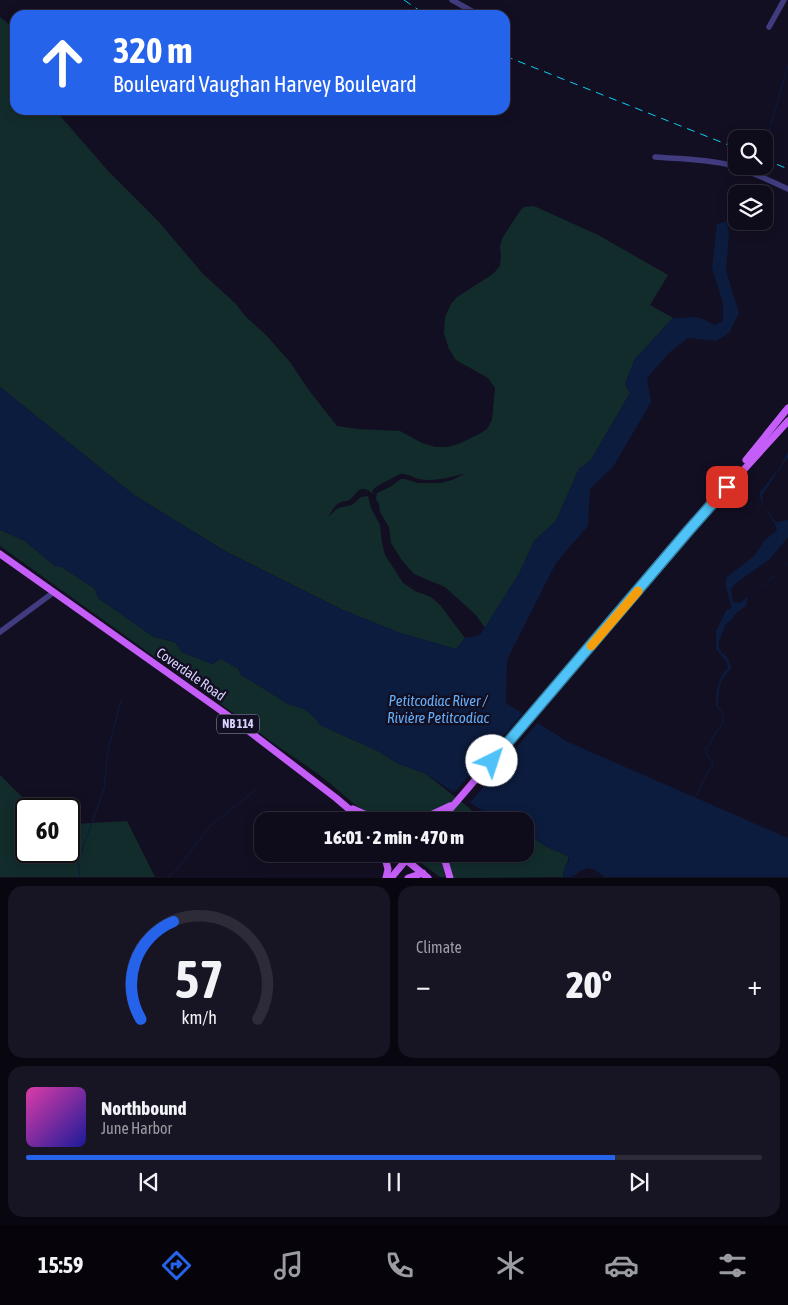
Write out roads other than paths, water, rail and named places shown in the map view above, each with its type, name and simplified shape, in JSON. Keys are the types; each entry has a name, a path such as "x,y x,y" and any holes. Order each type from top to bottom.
{"main road":[{"path":"448,812 715,500 788,408"},
{"path":"715,500 788,421"},
{"name":"Coverdale Road","path":"0,554 231,718 352,812"},
{"path":"342,803 359,812"},
{"path":"440,812 455,804"},
{"path":"450,812 455,804"},
{"path":"386,862 388,869 386,878"},
{"path":"391,878 404,862"},
{"path":"413,862 426,876"},
{"path":"445,862 450,878"},
{"path":"408,878 426,876"}],"street":[{"path":"452,0 470,10"},
{"path":"769,27 784,0"},
{"path":"655,157 730,165 788,189"},
{"path":"0,632 54,592"}],"water":[{"name":"Petitcodiac River / Rivière Petitcodiac","path":"727,221 729,234 726,270 739,313 729,333 716,341 688,338 670,352 647,378 651,402 613,467 590,489 588,526 556,563 507,660 506,703 568,742 788,838 788,877 605,877 589,868 571,877 563,877 565,866 569,861 568,856 534,839 534,812 484,812 426,774 397,763 378,751 320,725 308,712 290,705 240,674 239,669 221,659 212,664 182,652 175,642 154,637 98,598 95,589 62,567 56,567 25,541 0,530 0,387 134,495 225,551 343,610 400,633 456,649 465,638 480,635 520,572 534,541 556,521 579,469 591,460 630,393 625,384 635,359 673,318 698,317 715,325 723,321 723,304 712,268 717,224"},
{"path":"788,452 788,458 762,495 763,505 760,492 780,467"},
{"path":"764,506 775,521 788,520 788,537 770,559 735,584 731,589 733,602 741,602 788,564 773,578 748,597 746,606 726,624 719,640 719,648 730,663 731,669 721,681 719,690 718,706 722,711 724,722 710,740 723,722 722,713 717,707 716,698 722,676 728,669 727,663 716,649 716,631 727,609 731,609 726,581 727,577 755,555 764,541 777,530"}],"waterway":[{"path":"769,130 788,65"},
{"path":"80,878 78,862 104,789 108,750 121,700"},
{"path":"695,798 713,764 706,753 706,747 711,743 710,740"},
{"path":"168,878 182,863 209,827 257,789"}],"railway":[{"path":"404,0 419,10"},
{"path":"510,58 728,145"},
{"path":"773,163 788,169"}]}
